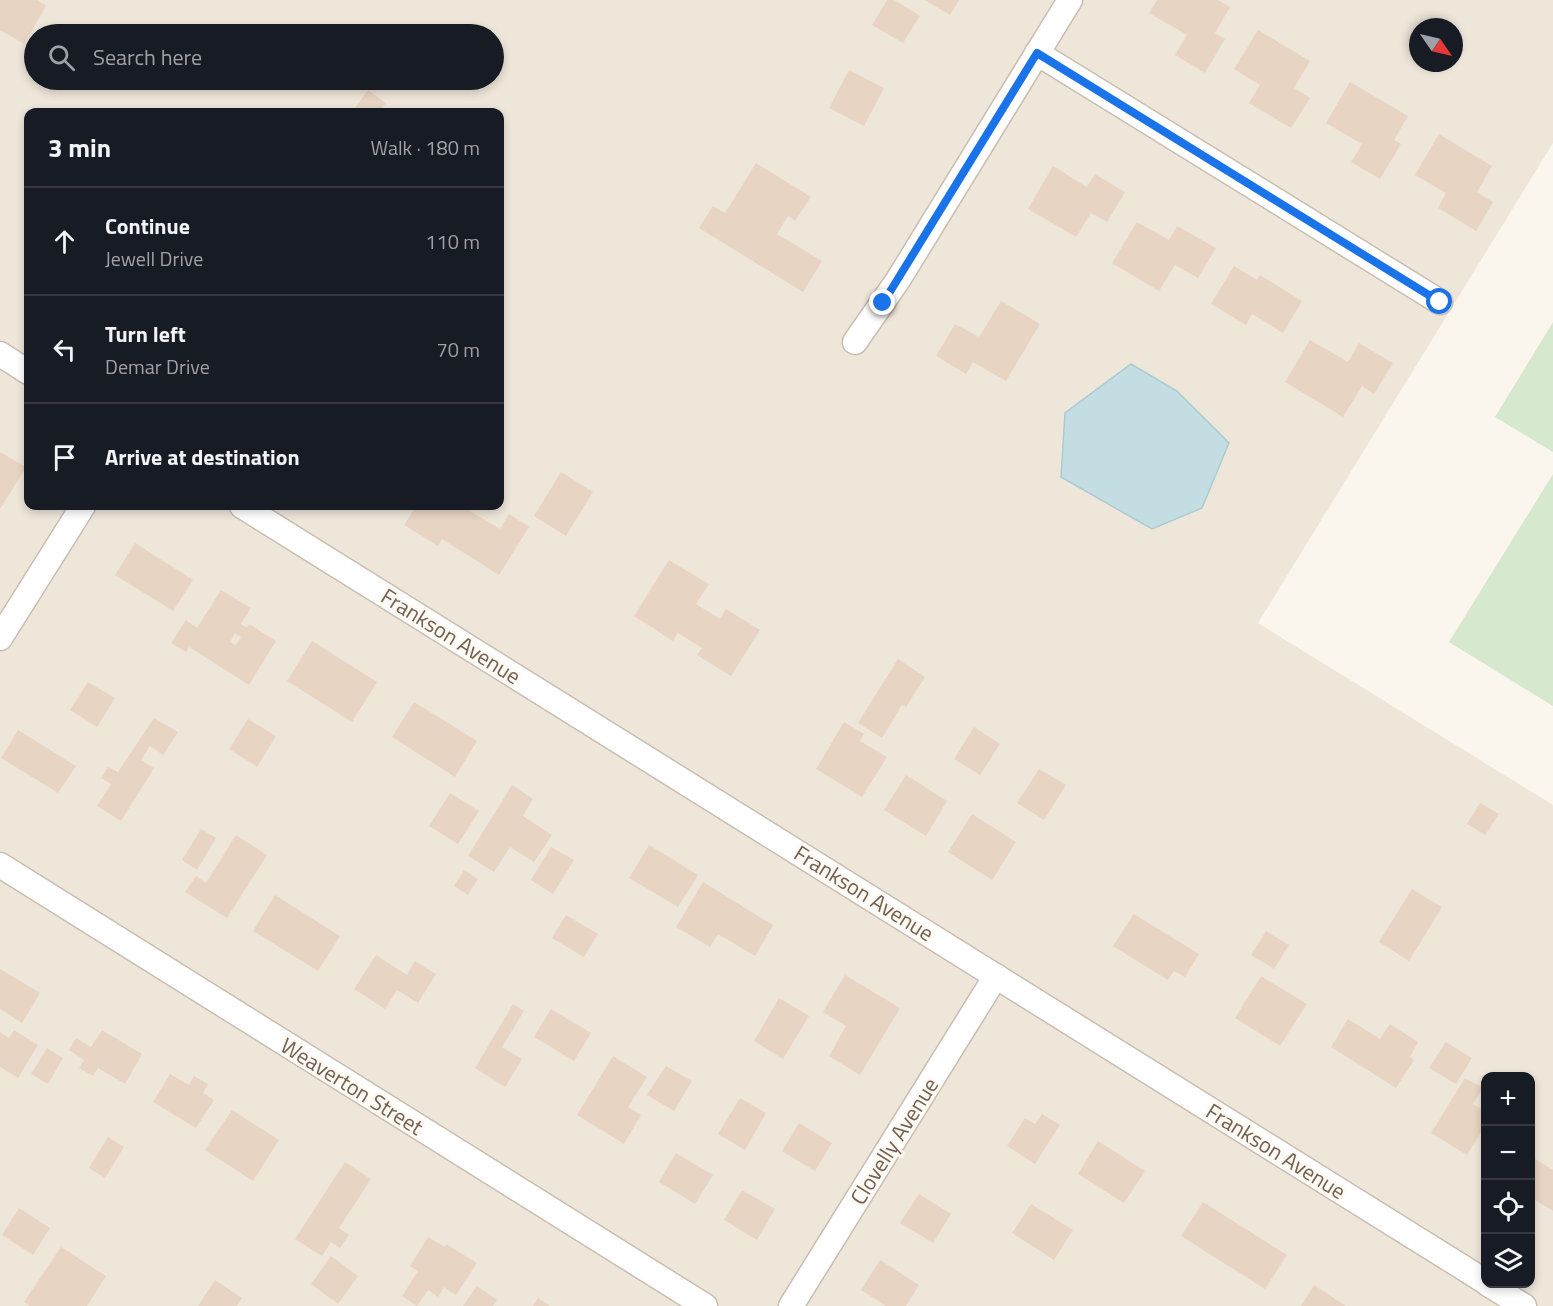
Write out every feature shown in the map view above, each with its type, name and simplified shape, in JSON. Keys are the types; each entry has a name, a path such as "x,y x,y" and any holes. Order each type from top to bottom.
{"street":[{"path":"855,342 898,280 1070,0"},
{"path":"1037,53 1440,302"},
{"path":"0,354 24,369"},
{"path":"0,638 80,510"},
{"name":"Frankson Avenue","path":"248,510 1481,1279"},
{"name":"Weaverton Street","path":"0,865 705,1306"},
{"name":"Clovelly Avenue","path":"791,1306 996,976"},
{"name":"Frankson Avenue","path":"1495,1288 1524,1306"}],"shaded area":[{"path":"0,0 1553,0 1553,143 1258,623 1553,805 1553,1306 0,1306"}],"green space":[{"path":"1553,322 1553,452 1495,417"},
{"path":"1553,474 1553,706 1449,642"}],"water":[{"path":"1131,364 1177,391 1229,443 1202,508 1152,529 1061,477 1065,413"}],"building":[{"path":"0,0 37,0 46,6 36,24 24,24 24,44 0,30"},
{"path":"887,0 894,0 920,16 903,43 872,25"},
{"path":"925,0 959,0 950,15"},
{"path":"1157,0 1218,0 1230,7 1215,33 1225,39 1205,73 1175,55 1187,35 1149,13"},
{"path":"1258,30 1310,61 1294,88 1310,98 1291,128 1249,103 1260,85 1234,69"},
{"path":"849,70 884,88 864,126 829,108"},
{"path":"1350,82 1408,116 1394,140 1401,144 1380,179 1351,162 1362,144 1326,123"},
{"path":"368,90 386,103 382,108 355,108"},
{"path":"1439,134 1492,166 1477,192 1493,202 1476,231 1438,208 1446,193 1415,175"},
{"path":"756,163 811,197 795,221 788,216 777,234 822,261 803,292 699,228 713,206 725,213"},
{"path":"1053,166 1087,187 1095,174 1125,192 1107,222 1091,213 1076,237 1028,209"},
{"path":"1137,222 1169,240 1177,226 1216,248 1198,278 1175,265 1159,291 1112,263"},
{"path":"1234,266 1257,280 1260,275 1302,301 1283,333 1252,314 1246,325 1211,304"},
{"path":"1001,301 1040,324 1006,381 973,362 966,374 936,356 955,324 979,337"},
{"path":"1310,340 1348,362 1359,343 1393,363 1374,394 1362,386 1343,417 1285,382"},
{"path":"0,452 24,466 24,470 0,509"},
{"path":"561,472 593,492 566,536 534,516"},
{"path":"413,510 469,510 500,529 509,514 529,527 499,575 442,539 438,546 404,525"},
{"path":"135,543 193,580 173,611 115,575"},
{"path":"669,560 709,584 696,604 720,619 726,609 760,630 731,676 697,655 702,648 678,633 673,641 634,616"},
{"path":"221,590 251,608 241,624 247,628 249,624 276,641 249,685 189,647 186,652 171,643 186,620 197,628","holes":["235,633 241,637 236,645 230,642"]},
{"path":"312,641 377,682 352,722 287,681"},
{"path":"898,659 925,677 906,707 902,705 882,738 858,723"},
{"path":"88,682 115,698 97,727 70,710"},
{"path":"414,702 477,741 455,777 392,737"},
{"path":"154,718 178,732 163,755 150,746 141,760 154,768 121,821 97,806 111,784 101,778 108,767 118,772"},
{"path":"248,719 276,736 257,767 229,749"},
{"path":"844,722 864,734 860,741 887,757 862,797 816,769"},
{"path":"974,727 1000,744 980,775 954,759"},
{"path":"18,730 76,766 58,793 1,758"},
{"path":"1039,769 1066,785 1044,820 1017,803"},
{"path":"906,775 947,801 926,836 884,810"},
{"path":"512,785 533,799 523,816 552,835 534,862 510,847 494,872 468,856"},
{"path":"450,793 479,811 458,844 429,826"},
{"path":"1480,803 1499,814 1485,835 1467,824"},
{"path":"972,814 1016,842 992,880 948,852"},
{"path":"201,829 216,838 197,870 182,860"},
{"path":"236,835 267,855 227,918 185,892 196,876 206,883"},
{"path":"649,845 698,875 678,907 629,878"},
{"path":"551,847 574,860 553,894 531,880"},
{"path":"464,870 478,879 468,895 454,886"},
{"path":"703,882 773,925 755,956 718,934 710,947 676,927"},
{"path":"1412,889 1442,907 1409,961 1379,942"},
{"path":"275,895 340,936 318,971 253,931"},
{"path":"1134,914 1199,954 1185,977 1174,971 1168,980 1113,946"},
{"path":"566,915 598,934 584,957 552,938"},
{"path":"1266,931 1289,945 1274,969 1251,955"},
{"path":"376,955 407,975 415,961 436,974 418,1003 397,990 385,1009 354,989"},
{"path":"0,969 40,993 22,1023 0,1009"},
{"path":"845,975 900,1008 860,1075 829,1056 846,1026 823,1012"},
{"path":"1261,976 1307,1004 1280,1046 1235,1018"},
{"path":"779,998 809,1016 783,1059 754,1041"},
{"path":"513,1004 524,1011 502,1047 522,1059 505,1087 475,1068"},
{"path":"551,1009 591,1033 574,1061 534,1037"},
{"path":"1348,1019 1380,1039 1390,1024 1418,1042 1410,1057 1414,1060 1396,1088 1331,1047"},
{"path":"14,1030 38,1045 18,1078 0,1067 0,1032 9,1038"},
{"path":"102,1030 142,1054 125,1084 98,1068 93,1076 79,1068 84,1060 69,1050 76,1038 91,1047"},
{"path":"1446,1042 1472,1058 1456,1084 1429,1068"},
{"path":"47,1048 63,1058 48,1084 31,1074"},
{"path":"613,1056 647,1077 628,1107 641,1115 624,1144 577,1115"},
{"path":"666,1066 692,1081 674,1111 647,1095"},
{"path":"170,1074 189,1085 194,1076 208,1084 203,1093 214,1100 196,1128 153,1102"},
{"path":"1465,1078 1481,1087 1481,1091 1473,1104 1481,1109 1481,1132 1467,1155 1431,1133"},
{"path":"740,1098 766,1113 745,1150 718,1134"},
{"path":"232,1110 279,1140 253,1181 205,1150"},
{"path":"1042,1114 1060,1125 1035,1164 1007,1146 1025,1118 1035,1124"},
{"path":"799,1123 832,1143 815,1171 782,1151"},
{"path":"108,1137 124,1147 105,1178 89,1168"},
{"path":"1098,1141 1145,1171 1124,1203 1078,1174"},
{"path":"676,1153 713,1175 695,1204 659,1182"},
{"path":"1535,1159 1553,1170 1553,1211 1535,1200"},
{"path":"345,1162 371,1179 339,1228 349,1235 340,1248 331,1242 322,1256 295,1239"},
{"path":"742,1190 775,1209 757,1240 724,1220"},
{"path":"919,1194 951,1214 933,1243 900,1223"},
{"path":"1203,1202 1287,1255 1265,1289 1181,1236"},
{"path":"1031,1204 1073,1230 1054,1260 1012,1233"},
{"path":"19,1208 50,1228 33,1255 2,1235"},
{"path":"428,1237 445,1247 446,1244 477,1263 456,1295 444,1287 438,1297 428,1290 417,1306 402,1296 418,1271 410,1266"},
{"path":"61,1247 106,1276 87,1306 30,1306 24,1302"},
{"path":"331,1256 358,1276 338,1304 311,1284"},
{"path":"880,1260 919,1285 906,1306 886,1306 861,1290"},
{"path":"215,1280 242,1298 237,1306 198,1306"},
{"path":"1314,1285 1346,1306 1301,1306"},
{"path":"477,1286 497,1300 493,1306 463,1306"},
{"path":"538,1298 550,1306 533,1306"}],"route":[{"path":"883,303 1037,53 1440,302"}]}
